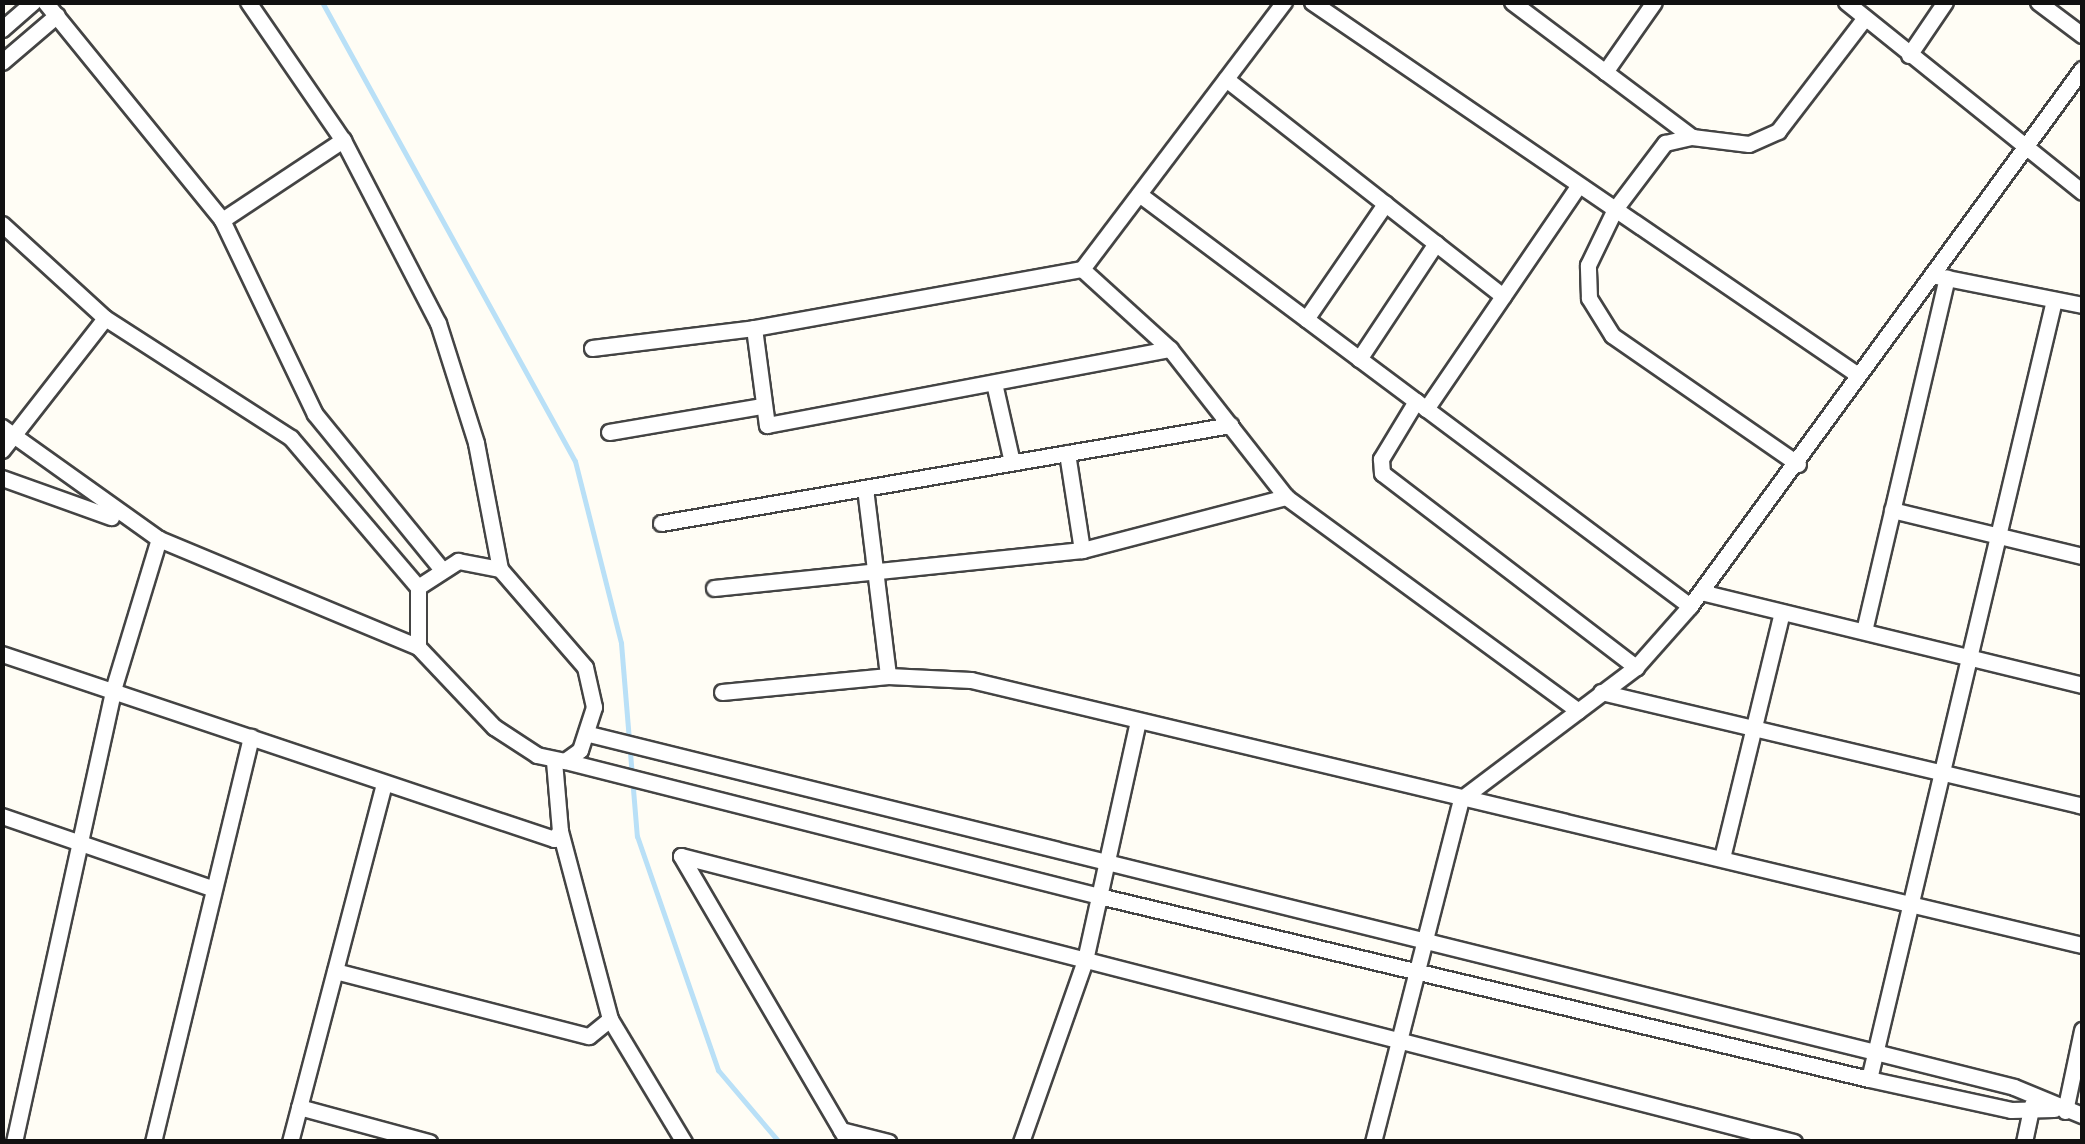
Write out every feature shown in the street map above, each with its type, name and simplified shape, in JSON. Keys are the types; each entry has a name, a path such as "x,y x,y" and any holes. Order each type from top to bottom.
{"street":[{"path":"2,29 33,2"},
{"path":"44,2 222,220 315,414 440,567"},
{"path":"248,2 343,140 438,323 476,443 500,569 585,667 594,706 588,734 560,761 560,831 610,1019 684,1142"},
{"path":"592,348 754,328 1082,269 1284,2"},
{"path":"1312,2 1858,375"},
{"path":"1512,2 1692,137"},
{"path":"1605,72 1654,2"},
{"path":"1846,2 2082,192"},
{"path":"1909,55 1945,2"},
{"path":"2038,2 2082,35"},
{"path":"2,62 57,14"},
{"path":"1798,464 1612,334 1589,298 1588,265 1615,209 1665,144 1692,137 1749,144 1778,131 1864,19"},
{"path":"1373,1142 1461,799 1636,666 1690,606 1798,464 1858,375 1940,277 2082,69"},
{"path":"1226,80 1503,296"},
{"path":"222,220 343,140"},
{"path":"1578,184 1503,296 1381,459 1382,473 1636,666"},
{"path":"1140,194 1690,606"},
{"path":"1306,319 1384,204"},
{"path":"2,224 105,318 291,438 418,587 418,648"},
{"path":"1360,359 1436,244"},
{"path":"1082,269 1170,348 1286,497 1578,710"},
{"path":"1940,277 2082,304"},
{"path":"1864,631 1940,277"},
{"path":"1868,1079 2054,300"},
{"path":"105,318 6,438 129,523 159,539 418,648 494,728 560,761 1099,896 1868,1079 2082,1115"},
{"path":"754,328 766,425 795,423 1170,348"},
{"path":"994,383 1012,462"},
{"path":"609,432 761,406"},
{"path":"291,438 315,414"},
{"path":"661,523 1231,425"},
{"path":"1067,453 1082,550"},
{"path":"2,478 129,523"},
{"path":"864,488 888,676"},
{"path":"714,588 1082,550 1286,497"},
{"path":"1892,510 2082,556"},
{"path":"14,1142 76,842 113,690 159,539"},
{"path":"418,587 440,567 458,561 500,569"},
{"path":"1701,592 1969,657 2081,679"},
{"path":"1722,858 1782,612"},
{"path":"2,654 548,839 560,831"},
{"path":"722,692 888,676 970,680 1461,799 1911,900 2082,946"},
{"path":"1601,692 2082,806"},
{"path":"1021,1142 1085,960 1138,721"},
{"path":"588,734 615,745 1106,867 1875,1052 2032,1104"},
{"path":"153,1142 211,888 251,737"},
{"path":"290,1142 384,783"},
{"path":"2,816 211,888"},
{"path":"888,1142 844,1136 681,856 1794,1142"},
{"path":"335,971 589,1036 610,1019"},
{"path":"2059,1110 2082,1030"},
{"path":"2024,1142 2032,1104"},
{"path":"300,1107 429,1142"}],"waterway":[{"path":"322,2 575,461 621,643 637,836 718,1070 779,1142"}]}
